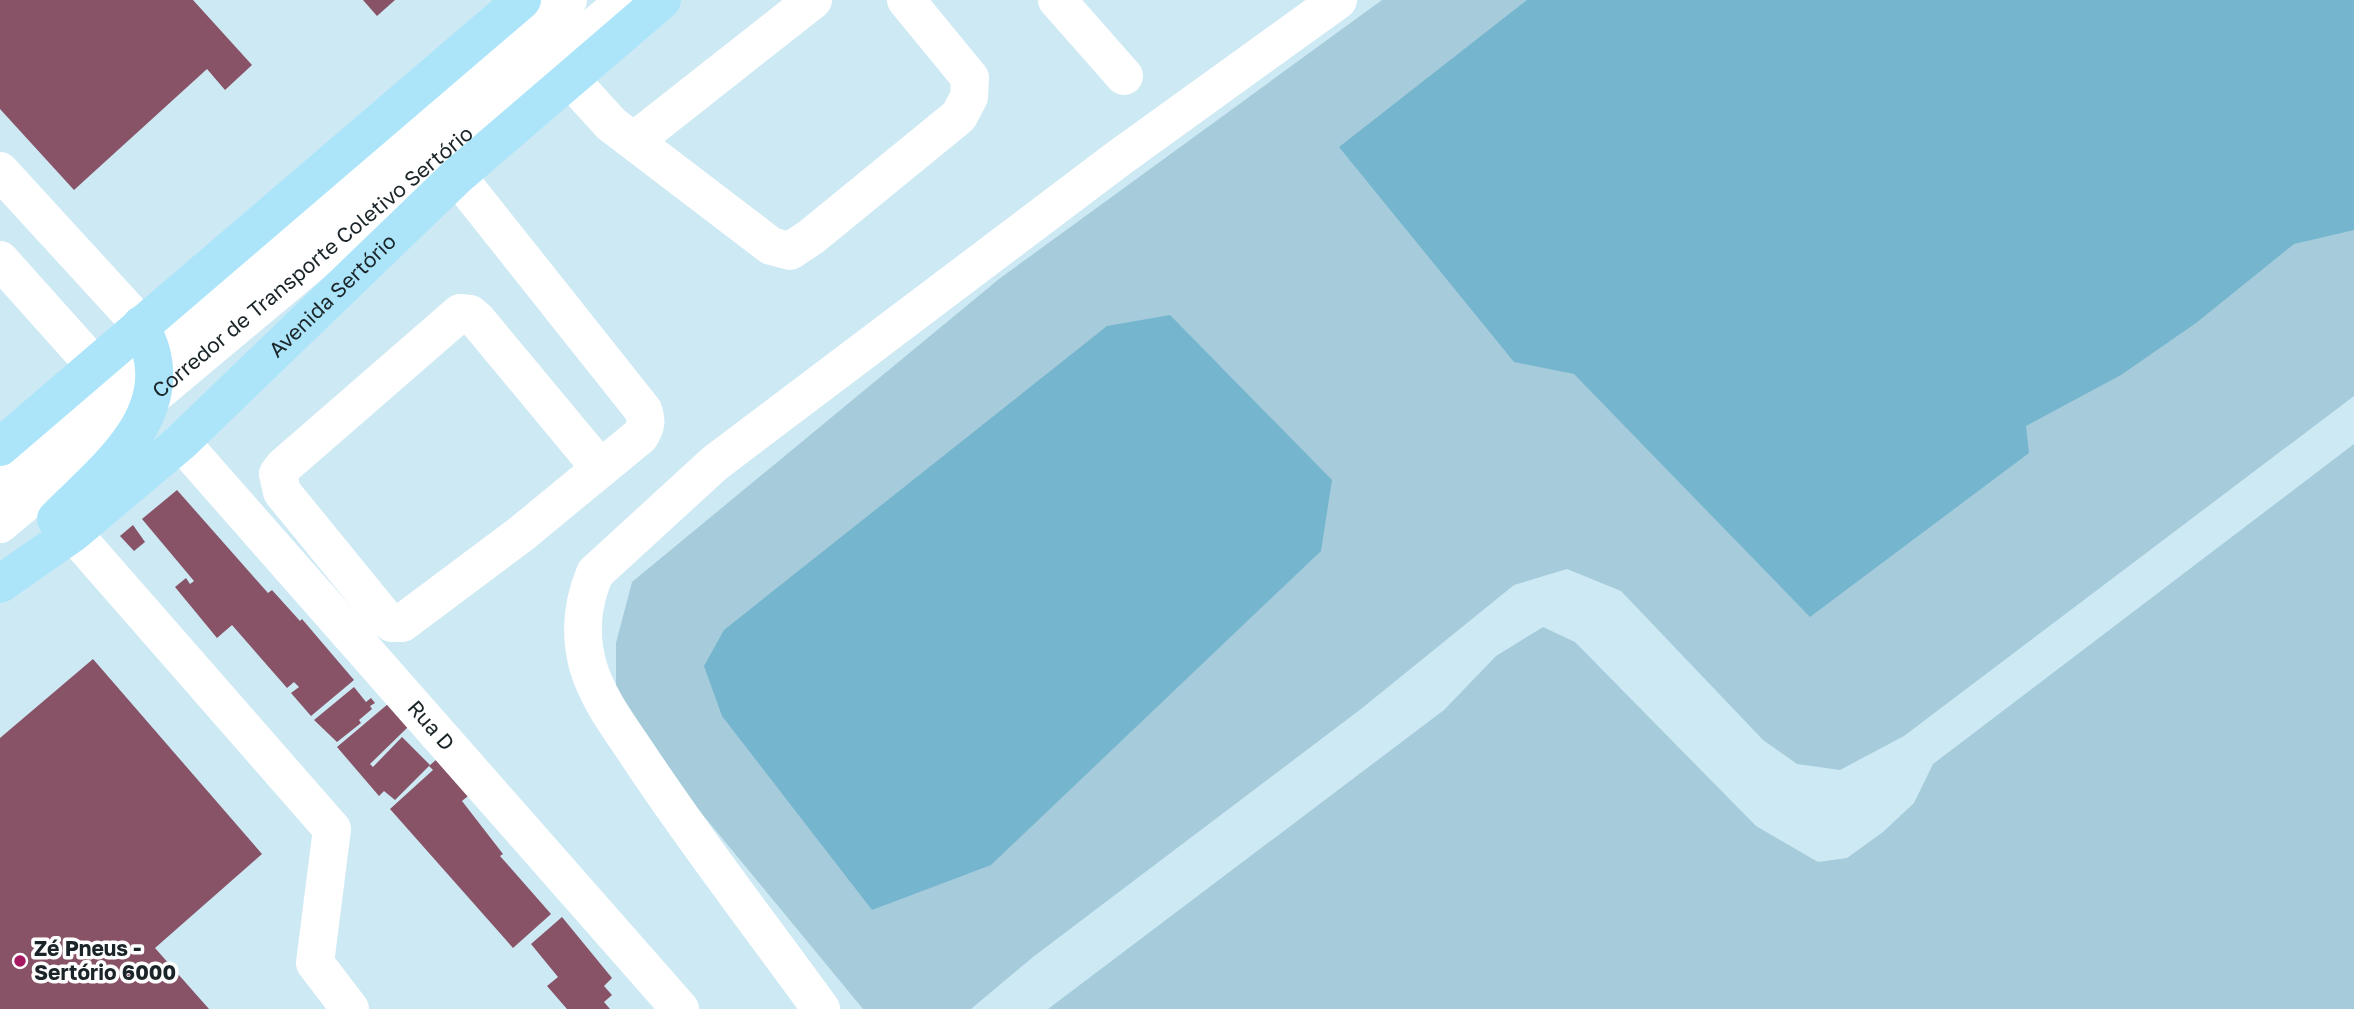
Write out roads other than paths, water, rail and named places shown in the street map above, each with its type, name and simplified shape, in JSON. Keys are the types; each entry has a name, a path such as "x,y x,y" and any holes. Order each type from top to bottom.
{"main road":[{"path":"0,447 94,365 146,339 522,0"},
{"name":"Avenida Sertório","path":"0,584 73,533 181,442 457,176 662,0"},
{"path":"0,575 123,451 142,424 152,394 154,373 146,339"}],"street":[{"name":"Corredor de Transporte Coletivo Sertório","path":"0,483 146,339 568,0"},
{"name":"Corredor de Transporte Coletivo Sertório","path":"0,524 625,0"},
{"path":"634,141 813,0"},
{"path":"570,79 611,124 771,246 790,251 811,237 959,116 969,97 970,78 906,0"},
{"path":"1057,0 1124,76"},
{"path":"821,1009 659,787 605,704 589,667 582,633 585,597 595,573 726,454 1119,158 1338,0"},
{"path":"0,171 146,339"},
{"path":"457,176 643,410 646,419 640,436 521,534 402,623 392,622 384,617 278,484 278,474 284,466 460,313 470,314 477,320 600,468"},
{"path":"0,260 94,365"},
{"name":"Rua D","path":"181,442 680,1009"},
{"path":"73,533 328,822 332,837 314,963 351,1009"}],"place":[{"name":"Zé Pneus - Sertório 6000","path":"20,961"}]}
